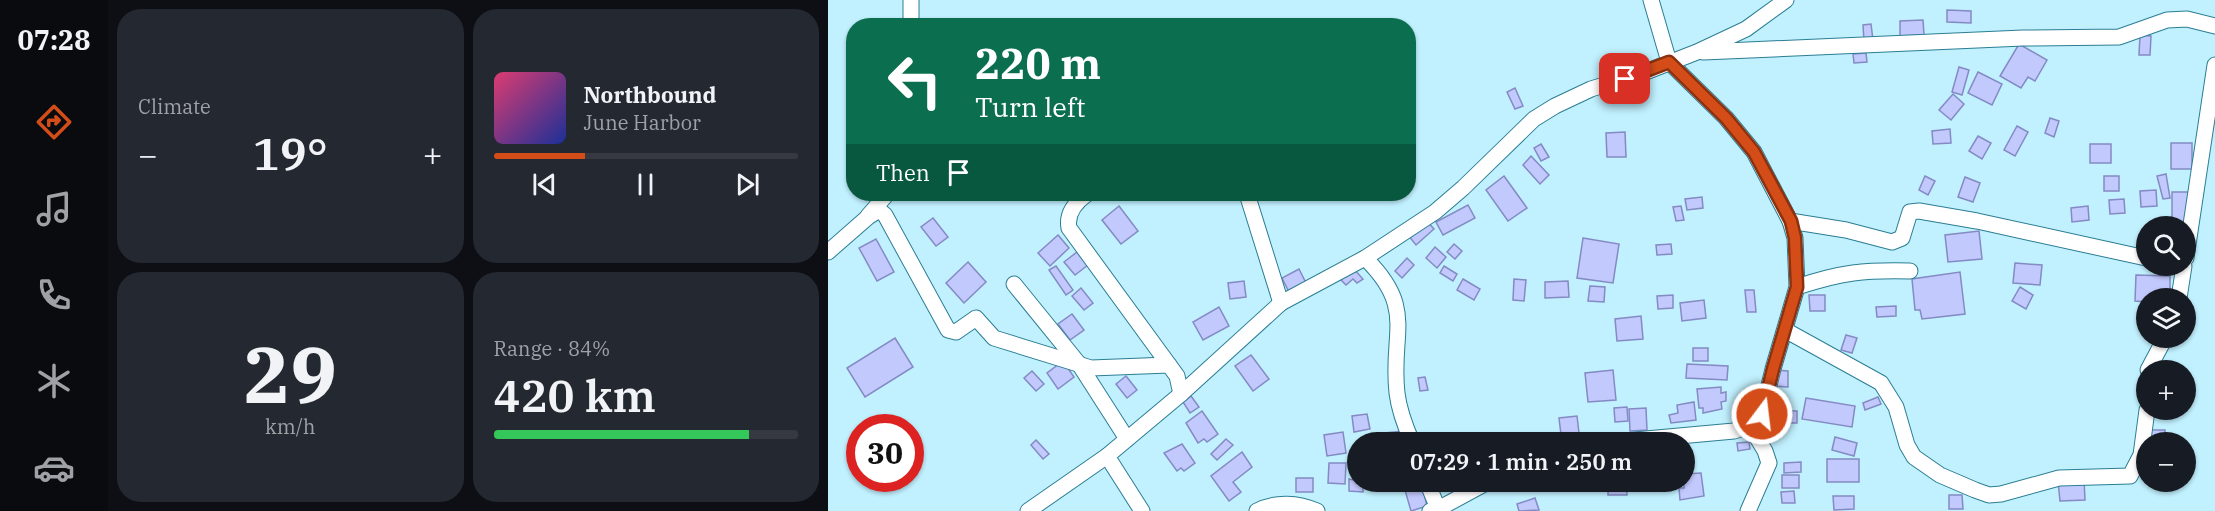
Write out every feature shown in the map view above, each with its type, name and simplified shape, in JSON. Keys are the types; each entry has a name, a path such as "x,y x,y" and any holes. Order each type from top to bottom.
{"street":[{"path":"911,0 911,18"},
{"path":"1651,0 1669,62 1726,118 1754,152 1791,221 1795,238 1797,287 1762,414 1750,426 1734,431 1695,435"},
{"path":"1028,511 1107,456 1181,394 1281,303 1365,258 1435,212 1534,119 1591,89 1643,74 1746,29 1786,0"},
{"path":"1697,52 2052,37 2119,37 2167,20 2187,20 2215,27"},
{"path":"2192,216 2215,65"},
{"path":"868,217 881,201"},
{"path":"1080,201 1070,211 1069,228 1177,376 1181,394"},
{"path":"1249,201 1281,303"},
{"path":"828,252 879,210 885,215 948,330 956,332 976,318 994,338 1079,364 1101,369 1169,365"},
{"path":"1791,221 1892,242 1902,238 1910,212 1919,211 1977,221 2136,256"},
{"path":"1365,258 1384,276 1396,304 1397,392 1401,413 1408,432"},
{"path":"1797,287 1829,276 1861,270 1910,271"},
{"path":"1014,284 1079,364 1127,439"},
{"path":"1785,330 1881,383 1890,393 1907,445 1914,457 1940,475 1989,495 2017,491 2059,478 2130,476 2141,456 2146,420"},
{"path":"1748,511 1769,464 1766,451 1750,426"},
{"path":"1107,456 1142,511"},
{"path":"1430,492 1436,510 1469,492"},
{"path":"1257,511 1268,506 1293,504 1317,511"}],"building":[{"path":"1947,10 1971,11 1971,23 1947,22"},
{"path":"1923,20 1924,35 1900,36 1900,21"},
{"path":"1871,24 1873,40 1864,41 1863,25"},
{"path":"2140,35 2151,36 2150,55 2139,55"},
{"path":"2019,44 2047,60 2035,81 2028,77 2021,88 2000,76"},
{"path":"1866,53 1867,62 1854,63 1853,54"},
{"path":"1959,67 1969,70 1962,95 1952,92"},
{"path":"1978,72 2002,84 1992,105 1968,93"},
{"path":"1515,88 1523,106 1515,109 1507,92"},
{"path":"1953,94 1964,104 1951,120 1939,110"},
{"path":"2050,118 2059,121 2054,137 2045,133"},
{"path":"2017,126 2028,132 2015,156 2004,150"},
{"path":"1950,129 1951,143 1933,144 1932,131"},
{"path":"1625,132 1626,157 1607,157 1606,133"},
{"path":"1978,136 1991,143 1982,159 1969,151"},
{"path":"2171,143 2192,143 2192,169 2171,169"},
{"path":"1541,144 1549,157 1541,161 1534,148"},
{"path":"2090,144 2111,144 2111,163 2090,163"},
{"path":"1531,156 1549,175 1540,184 1523,165"},
{"path":"2166,174 2170,198 2163,199 2157,176"},
{"path":"1504,176 1527,208 1508,221 1486,190"},
{"path":"1925,176 1935,181 1928,195 1919,190"},
{"path":"2104,176 2119,176 2119,191 2104,191"},
{"path":"1965,177 1980,183 1973,202 1958,197"},
{"path":"2156,190 2157,206 2141,207 2140,191"},
{"path":"2172,192 2189,192 2189,216 2172,216"},
{"path":"1702,197 1703,208 1687,210 1685,199"},
{"path":"2124,199 2125,213 2110,214 2109,200"},
{"path":"1468,205 1475,218 1443,235 1436,222"},
{"path":"1119,206 1138,231 1121,244 1102,220"},
{"path":"1681,206 1684,220 1676,221 1673,207"},
{"path":"2088,206 2089,220 2072,222 2071,208"},
{"path":"933,218 948,237 936,246 921,227"},
{"path":"1425,219 1434,229 1416,245 1408,235"},
{"path":"1979,231 1982,259 1948,262 1945,235"},
{"path":"1058,235 1069,248 1050,266 1038,253"},
{"path":"1583,238 1619,244 1613,283 1577,278"},
{"path":"876,239 894,272 877,281 859,248"},
{"path":"1454,244 1462,251 1455,259 1447,252"},
{"path":"1671,244 1672,254 1657,255 1656,245"},
{"path":"1435,247 1446,257 1437,268 1426,258"},
{"path":"1077,252 1088,265 1075,275 1064,262"},
{"path":"1407,258 1414,265 1402,278 1395,271"},
{"path":"968,262 986,282 964,303 946,283"},
{"path":"2015,263 2042,265 2040,285 2013,283"},
{"path":"1056,266 1073,290 1066,295 1049,270"},
{"path":"1444,266 1457,274 1453,281 1440,273"},
{"path":"1352,267 1363,279 1357,283 1353,279 1346,285 1339,278"},
{"path":"1299,269 1306,283 1289,292 1282,278"},
{"path":"1960,272 1965,314 1922,319 1920,310 1915,310 1912,279"},
{"path":"2136,275 2170,276 2170,288 2136,288 2135,301"},
{"path":"1463,279 1480,289 1474,300 1457,290"},
{"path":"1514,279 1526,280 1524,301 1513,300"},
{"path":"1244,281 1246,297 1230,299 1228,283"},
{"path":"1568,281 1569,297 1545,298 1545,282"},
{"path":"1590,286 1605,287 1604,302 1588,301"},
{"path":"2020,287 2033,295 2026,309 2012,301"},
{"path":"1081,288 1093,303 1084,310 1072,296"},
{"path":"1745,290 1754,290 1756,312 1747,312"},
{"path":"1673,295 1673,308 1658,309 1657,296"},
{"path":"1809,295 1825,295 1825,311 1810,311"},
{"path":"1704,300 1706,318 1682,321 1680,303"},
{"path":"1896,306 1896,316 1877,317 1876,307"},
{"path":"1219,307 1229,326 1203,340 1193,322"},
{"path":"1072,314 1084,330 1070,340 1058,324"},
{"path":"1641,316 1643,339 1617,341 1615,319"},
{"path":"1846,335 1857,338 1852,353 1841,350"},
{"path":"895,338 913,367 865,397 847,368"},
{"path":"1693,348 1708,348 1708,361 1693,361"},
{"path":"1251,355 1269,379 1253,391 1235,366"},
{"path":"1063,361 1074,377 1058,389 1047,373"},
{"path":"1687,364 1728,366 1727,380 1686,378"},
{"path":"1613,370 1616,400 1588,402 1585,373"},
{"path":"1773,370 1788,371 1788,387 1772,386"},
{"path":"1032,371 1044,384 1036,391 1024,378"},
{"path":"1126,376 1137,390 1127,398 1116,384"},
{"path":"1425,377 1428,390 1420,391 1418,378"},
{"path":"1721,387 1721,393 1726,392 1726,401 1721,402 1722,409 1703,413 1703,408 1699,408 1697,389"},
{"path":"1191,396 1199,407 1190,413 1183,402"},
{"path":"1878,397 1881,404 1865,410 1863,403"},
{"path":"1806,398 1855,406 1852,427 1802,419"},
{"path":"1694,402 1696,420 1671,423 1669,415 1678,413 1677,405"},
{"path":"1627,407 1628,421 1615,422 1614,408"},
{"path":"1646,408 1647,430 1630,431 1629,409"},
{"path":"1202,411 1218,434 1207,442 1204,439 1198,443 1186,423"},
{"path":"1783,411 1797,411 1797,423 1783,423"},
{"path":"1367,414 1370,429 1354,432 1352,416"},
{"path":"1577,416 1579,432 1561,432 1559,418"},
{"path":"2147,430 2165,430 2165,432 2147,432"},
{"path":"1343,432 1346,453 1327,456 1324,435"},
{"path":"1835,437 1857,443 1854,456 1832,450"},
{"path":"1226,439 1233,445 1217,460 1211,454"},
{"path":"1036,440 1049,454 1043,459 1031,445"},
{"path":"1749,442 1750,449 1738,451 1737,443"},
{"path":"1182,444 1195,463 1184,471 1181,468 1177,471 1164,453"},
{"path":"1242,452 1252,467 1233,482 1241,492 1229,501 1211,476"},
{"path":"1827,459 1859,459 1859,482 1827,482"},
{"path":"1801,462 1801,472 1784,473 1784,463"},
{"path":"1329,463 1346,463 1345,484 1328,483"},
{"path":"1695,473 1701,473 1704,496 1680,500 1679,492 1695,492"},
{"path":"1782,475 1799,475 1799,488 1782,488"},
{"path":"1296,478 1313,478 1313,492 1296,492"},
{"path":"2084,479 2085,500 2060,501 2058,481"},
{"path":"1794,491 1795,503 1782,503 1781,492"},
{"path":"1406,492 1424,492 1427,506 1411,511"},
{"path":"1608,492 1627,492 1627,495 1608,495"},
{"path":"1949,495 1962,495 1963,509 1949,509"},
{"path":"1833,496 1854,496 1854,509 1834,510"},
{"path":"1535,498 1539,510 1519,511 1517,504"}],"route":[{"path":"1625,79 1643,74 1669,62 1726,118 1754,152 1791,221 1795,238 1797,287 1762,414"}]}
